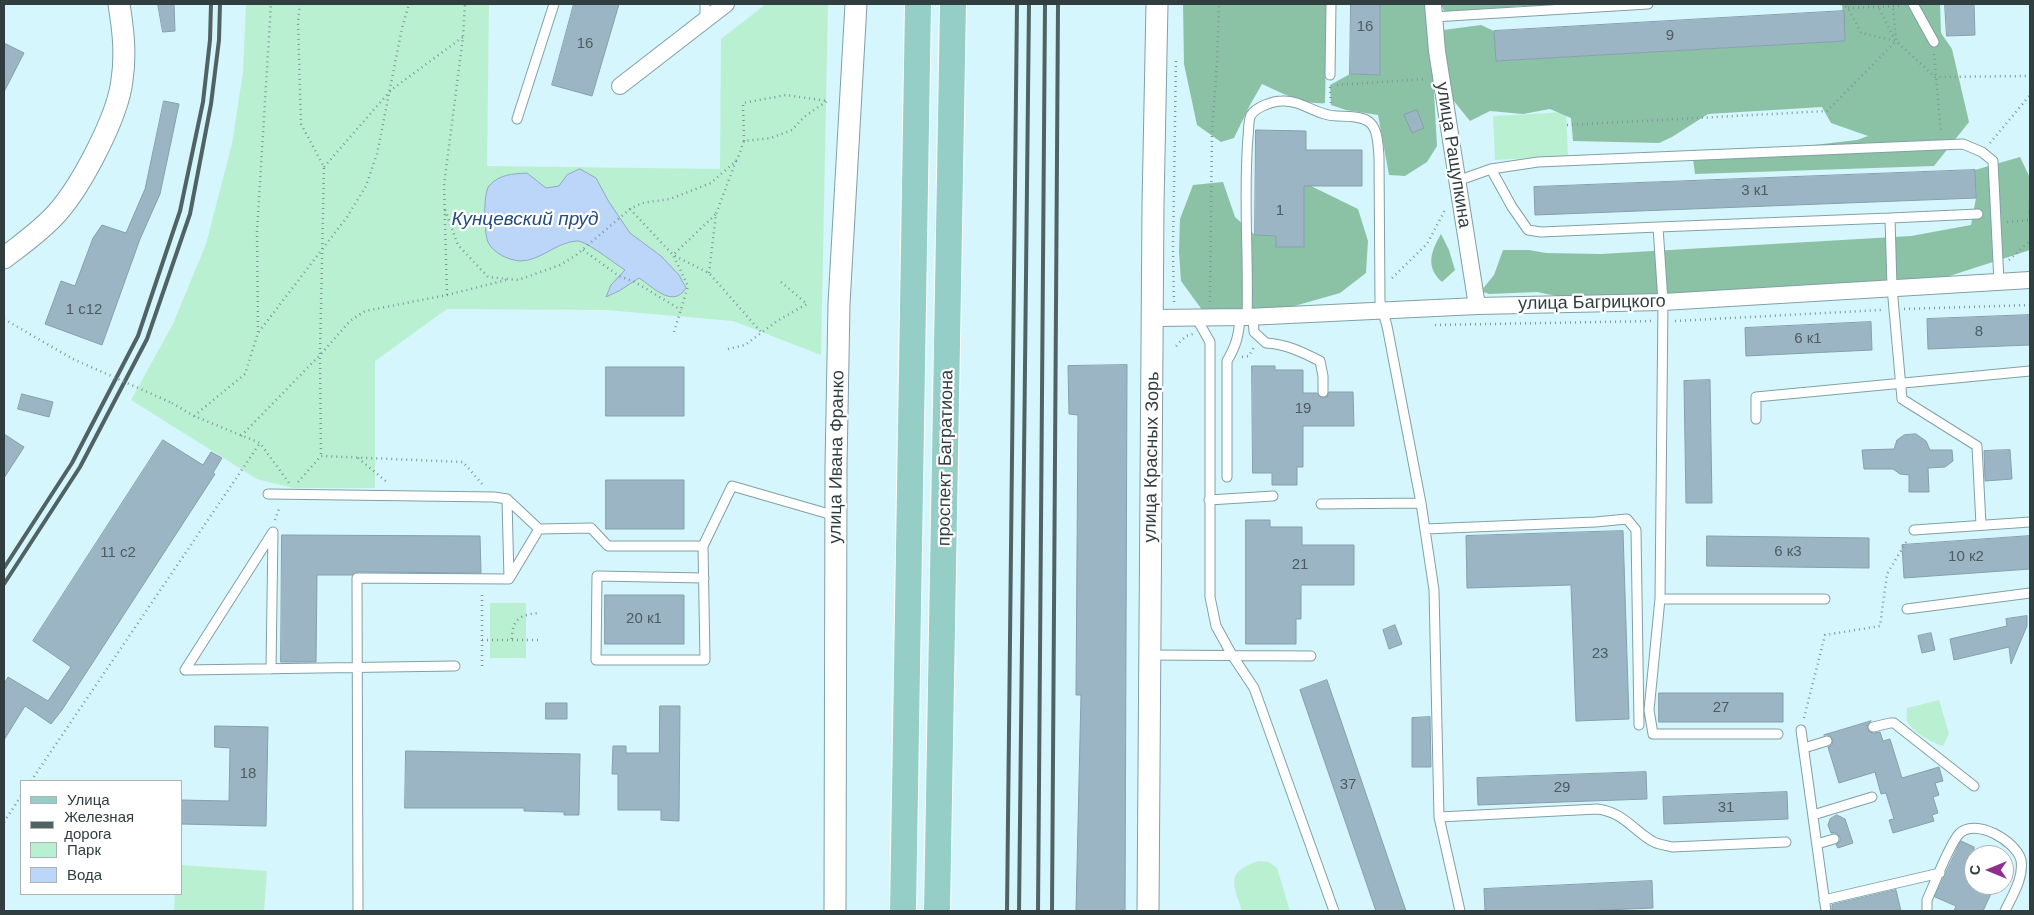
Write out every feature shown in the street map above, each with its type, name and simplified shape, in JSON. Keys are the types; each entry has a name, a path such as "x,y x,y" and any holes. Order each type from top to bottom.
{"main road":[{"name":"проспект Багратиона","path":"903,911 918,13"},
{"name":"проспект Багратиона","path":"937,911 953,13"}],"street":[{"path":"4,258 57,213 77,186 111,120 122,83 124,58 119,4"},
{"path":"620,86 726,4"},
{"name":"улица Ивана Франко","path":"835,911 836,516 839,304 856,4"},
{"name":"улица Красных Зорь","path":"1148,911 1152,318 1157,4"},
{"name":"улица Ращупкина","path":"1433,10 1441,77 1477,306"},
{"name":"улица Багрицкого","path":"1152,318 1247,317 1477,306 1663,302 1892,287 1999,275 2030,280"}],"lane":[{"path":"517,119 554,4"},
{"path":"705,4 705,21"},
{"path":"1330,75 1332,4"},
{"path":"1433,10 1648,4"},
{"path":"1914,5 1934,42"},
{"path":"1227,477 1226,361 1247,317 1246,159 1250,116 1258,108 1281,100 1302,104 1331,116 1357,116 1371,123 1378,134 1380,302 1387,326 1421,503 1434,590 1439,817 1460,911"},
{"path":"1457,181 1491,169 1538,162 1963,144 1982,152 1993,161 1999,275"},
{"path":"1491,169 1512,207 1528,230 1541,232 1978,214"},
{"path":"1890,218 1892,287 1902,399 1977,446 1981,525"},
{"path":"1658,228 1663,302 1660,599 1649,710 1654,734 1778,734"},
{"path":"1247,317 1254,332 1266,343 1278,344 1297,350 1320,361 1324,392"},
{"path":"1197,318 1210,342 1210,597 1216,626 1232,655 1254,688 1334,911"},
{"path":"1756,419 1756,397 2030,371"},
{"path":"704,578 597,576 596,660 705,660 704,578 703,546 732,486 836,516"},
{"path":"268,494 494,497 507,499 539,528 591,528 608,546 703,546"},
{"path":"1209,500 1273,496"},
{"path":"507,499 510,579"},
{"path":"1321,504 1421,503"},
{"path":"1425,529 1627,519 1636,530 1639,725"},
{"path":"1914,530 2030,522"},
{"path":"510,579 539,528"},
{"path":"271,669 273,532 186,670 358,668 455,666"},
{"path":"358,911 358,578 510,579"},
{"path":"1907,609 2030,593"},
{"path":"1660,599 1825,599"},
{"path":"1150,655 1311,656"},
{"path":"1873,727 1894,723 1974,786"},
{"path":"1801,730 1826,911"},
{"path":"1804,748 1826,741"},
{"path":"1813,815 1872,797"},
{"path":"1439,817 1597,809 1609,810 1654,842 1672,847 1786,842"},
{"path":"1927,911 1927,900 1955,841 1964,830 1976,828 2008,841 2019,854 2022,867 2019,880 2005,911"},
{"path":"1817,844 1834,839"},
{"path":"1824,900 1940,873"}],"path":[{"path":"194,416 245,374 258,333 257,230 271,4"},
{"path":"4,319 73,359 172,403 194,416 260,443 293,488 321,456 320,355 324,166 301,124 298,22 300,4"},
{"path":"258,333 346,217 366,186 377,154 402,28 409,4"},
{"path":"447,295 444,185 463,37 465,4"},
{"path":"1210,306 1212,132 1219,4"},
{"path":"1841,4 1848,8 1861,33 1896,41"},
{"path":"1848,8 1878,5 1914,5"},
{"path":"1878,5 1896,41 1936,77 2030,76"},
{"path":"1567,125 1826,111 1896,41 1893,6"},
{"path":"324,166 391,90 463,37"},
{"path":"1934,42 1942,145"},
{"path":"1175,318 1173,250 1176,50"},
{"path":"1330,75 1331,116"},
{"path":"1330,85 1406,82 1441,77"},
{"path":"709,273 716,214 744,141 743,103 786,95 828,101 804,116 792,130 771,138 744,141"},
{"path":"1982,152 2030,95"},
{"path":"444,210 458,245 488,278 518,280 560,265 583,250 630,209 642,204 670,199 711,184 737,160"},
{"path":"1391,278 1427,244 1453,195 1457,181"},
{"path":"2030,207 2030,215"},
{"path":"630,209 673,255 688,286 682,311 674,332"},
{"path":"673,255 716,214"},
{"path":"1997,223 2030,220"},
{"path":"1999,275 2030,241"},
{"path":"583,250 619,276 635,282 682,311"},
{"path":"673,255 709,273 762,333"},
{"path":"242,436 350,322 365,311 447,295 508,279"},
{"path":"728,349 745,344 777,321 807,304 781,282"},
{"path":"1433,326 1662,321 2030,304"},
{"path":"32,780 260,443"},
{"path":"321,456 463,462 494,497"},
{"path":"356,457 403,495"},
{"path":"1801,730 1825,635 1880,626 1887,574 1914,530"},
{"path":"482,579 482,666"},
{"path":"512,640 512,629 518,619 522,615 538,613"},
{"path":"482,640 538,640"},
{"path":"4,822 20,798"}],"green space":[{"path":"246,4 489,4 487,166 720,169 721,39 766,4 828,4 821,355 733,321 606,310 447,309 375,361 375,488 293,488 257,479 131,400 173,324 206,244 232,144 243,72"},
{"path":"1183,4 1327,4 1325,103 1301,100 1262,84 1234,138 1221,142 1197,125 1184,64"},
{"path":"1380,4 1429,4 1437,146 1427,162 1405,176 1389,175 1378,115 1346,110 1331,105 1330,85 1350,74 1379,75"},
{"path":"1441,4 1615,4 1554,7 1519,6 1470,14 1444,11"},
{"path":"1842,4 1940,4 1941,33 1952,49 1969,122 1934,166 1695,174 1693,159 1857,140 1868,136 1831,123 1822,107 1708,114 1659,143 1573,141 1571,118 1550,109 1523,114 1490,111 1470,121 1453,100 1442,48 1443,30 1481,25 1494,31 1496,61 1845,41"},
{"path":"1566,112 1568,156 1495,160 1493,116"},
{"path":"2020,157 2030,178 2030,250 1934,281 1753,288 1576,300 1537,292 1489,294 1481,291 1494,275 1503,250 1601,254 1911,236 1971,225 1976,198 1975,170"},
{"path":"1223,182 1235,217 1255,235 1276,236 1304,247 1304,186 1311,186 1358,209 1368,241 1366,273 1340,293 1284,309 1205,314 1181,281 1179,252 1180,219 1193,185"},
{"path":"1441,234 1449,250 1455,270 1442,282 1433,271 1431,259"},
{"path":"490,603 526,603 526,658 490,658"},
{"path":"1939,700 1949,734 1943,746 1918,733 1907,721 1907,708"},
{"path":"1258,861 1269,862 1277,868 1290,911 1242,911 1234,880 1240,870"},
{"path":"182,865 267,871 264,911 174,911 175,895 182,895"}],"water":[{"name":"Кунцевский пруд","path":"580,169 596,178 609,202 630,233 661,256 679,275 686,288 681,294 675,297 663,294 639,278 606,297 611,285 625,270 582,242 569,242 535,258 520,261 501,255 490,246 486,230 485,204 487,190 493,182 506,175 527,173 546,188 559,186 567,175"}],"building":[{"path":"158,4 174,4 175,31 163,32"},
{"path":"574,4 619,4 592,96 552,85"},
{"path":"1351,4 1380,4 1380,75 1350,74"},
{"path":"1945,4 1974,4 1975,35 1947,36"},
{"path":"1844,11 1845,41 1496,61 1494,31"},
{"path":"4,43 24,53 4,92"},
{"path":"164,101 179,104 160,194 140,239 102,345 45,324 61,281 75,286 93,238 102,225 126,233 145,189"},
{"path":"1417,110 1424,128 1412,133 1404,115"},
{"path":"1256,130 1306,131 1306,150 1362,150 1362,186 1304,186 1304,247 1276,247 1276,236 1255,235"},
{"path":"1975,170 1976,198 1535,215 1534,187"},
{"path":"2030,315 2030,345 1928,349 1927,319"},
{"path":"1871,322 1872,350 1746,356 1745,328"},
{"path":"1127,365 1125,911 1076,911 1081,695 1076,695 1078,415 1069,414 1068,366"},
{"path":"1252,366 1275,366 1275,370 1303,370 1303,393 1317,393 1323,398 1327,397 1329,392 1353,392 1354,426 1303,426 1303,467 1297,467 1297,485 1272,485 1272,473 1253,473"},
{"path":"606,367 684,367 684,416 606,416"},
{"path":"1710,380 1712,503 1686,503 1684,381"},
{"path":"22,394 53,402 49,417 18,409"},
{"path":"4,434 24,447 4,478"},
{"path":"1916,434 1926,441 1930,450 1952,450 1953,461 1945,467 1928,468 1929,492 1909,492 1909,475 1900,474 1893,469 1864,469 1862,450 1894,449 1897,440 1904,435"},
{"path":"163,440 203,465 211,452 222,458 213,473 215,474 62,710 51,724 25,706 4,740 4,684 8,677 48,701 71,667 33,641"},
{"path":"2010,450 2012,479 1985,481 1984,451"},
{"path":"606,480 684,480 684,529 606,529"},
{"path":"1246,520 1270,520 1270,527 1302,527 1302,545 1354,545 1354,585 1301,585 1301,619 1296,619 1296,644 1246,644"},
{"path":"1623,531 1629,719 1576,721 1571,585 1467,588 1466,536"},
{"path":"282,535 480,536 481,573 357,572 352,575 317,575 316,662 281,662"},
{"path":"1707,536 1869,538 1869,568 1707,566"},
{"path":"2030,536 2030,569 1904,578 1902,545"},
{"path":"605,595 684,595 684,644 605,644"},
{"path":"2027,616 2027,626 2011,664 2009,647 1954,660 1950,639 2007,626 2006,619"},
{"path":"1395,625 1402,644 1389,649 1383,630"},
{"path":"1931,633 1935,650 1922,653 1918,636"},
{"path":"1327,680 1406,911 1376,911 1300,690"},
{"path":"1659,693 1783,693 1783,722 1659,722"},
{"path":"546,703 567,703 567,719 546,719"},
{"path":"660,706 680,706 679,821 661,820 661,810 618,810 618,774 612,774 613,746 626,746 626,753 659,753"},
{"path":"1430,717 1431,767 1412,767 1412,718"},
{"path":"1871,721 1867,726 1869,732 1880,732 1883,741 1890,739 1902,778 1939,767 1943,781 1935,783 1939,795 1933,797 1938,813 1932,815 1934,821 1893,833 1889,820 1894,819 1886,793 1881,794 1875,772 1839,783 1828,747 1832,745 1833,740 1829,735 1824,735"},
{"path":"215,726 268,727 266,826 182,824 182,800 229,801 230,748 215,747"},
{"path":"406,751 580,754 579,815 564,815 564,812 524,811 524,808 405,808"},
{"path":"1646,772 1647,799 1478,805 1477,778"},
{"path":"1787,792 1788,819 1664,824 1663,797"},
{"path":"1837,815 1845,819 1853,843 1838,848 1836,845 1840,841 1840,837 1836,833 1831,833 1828,825 1830,819"},
{"path":"1961,841 1970,845 1964,845 1964,895 1990,895 1983,911 1954,911 1956,906 1935,897"},
{"path":"1652,881 1653,908 1581,911 1485,911 1484,889"},
{"path":"1896,890 1901,911 1832,911 1832,905"}],"railway":[{"path":"4,568 72,463 138,336 180,211 203,102 210,40 211,4"},
{"path":"4,584 80,467 147,339 190,214 211,104 219,40 220,4"},
{"path":"1007,911 1017,4"},
{"path":"1019,911 1029,4"},
{"path":"1038,911 1045,4"},
{"path":"1052,911 1058,4"}]}
